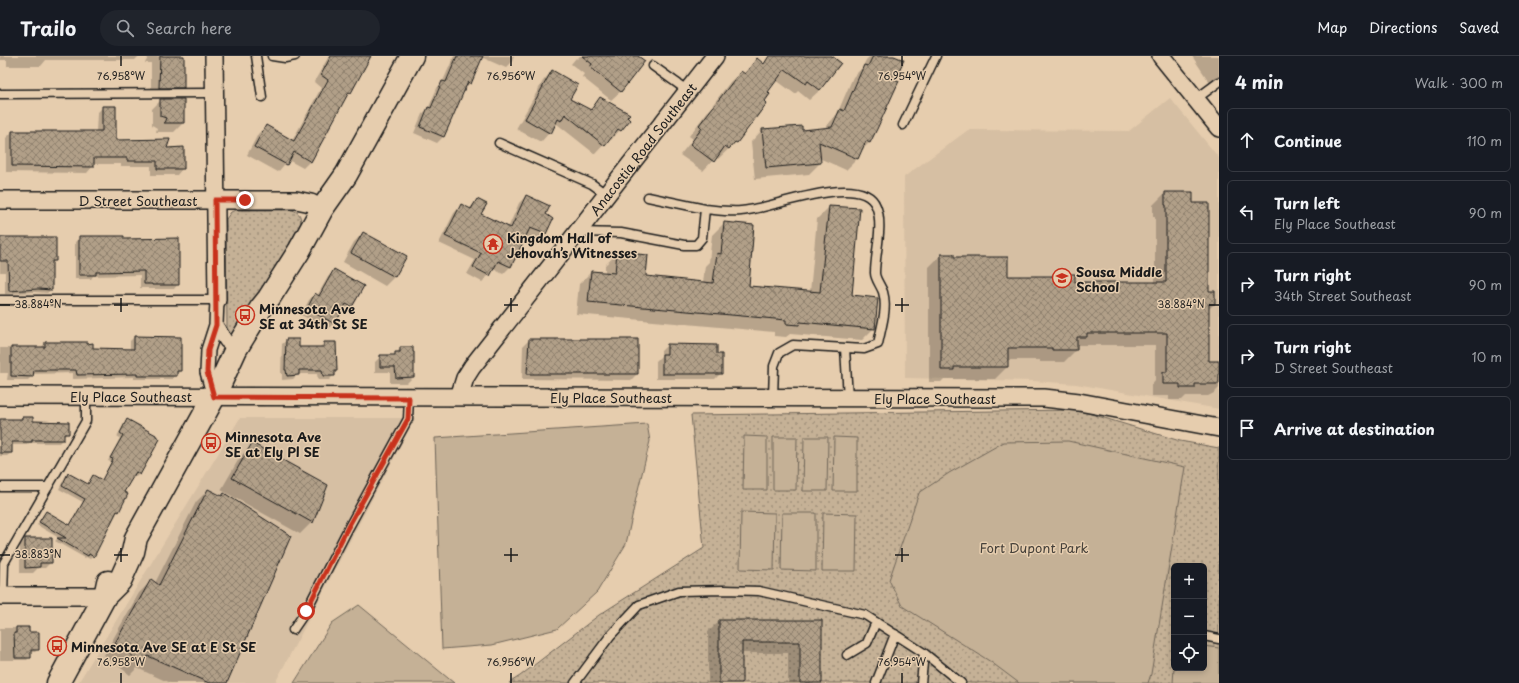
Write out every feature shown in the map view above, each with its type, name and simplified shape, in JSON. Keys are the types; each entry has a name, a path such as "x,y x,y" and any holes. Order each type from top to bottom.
{"main road":[{"path":"334,191 338,172 403,56"},
{"path":"58,683 105,596 110,575 127,542 136,538 214,397 236,349 299,251 322,209 346,175 412,56"},
{"path":"214,397 238,370 261,333 268,313 269,298"}],"street":[{"path":"214,56 217,300 216,325 208,350 207,372 214,397"},
{"name":"Anacostia Road Southeast","path":"459,397 463,384 472,367 715,56"},
{"path":"1161,56 1219,128"},
{"name":"D Street Southeast","path":"0,200 300,200 311,203 322,209"},
{"path":"216,325 226,341 236,349"},
{"name":"Ely Place Southeast","path":"0,396 409,398 1044,398 1085,403 1219,428"},
{"path":"2,596 105,596"}],"lane":[{"path":"256,56 262,97"},
{"path":"272,56 285,58 295,56"},
{"path":"904,125 936,56"},
{"path":"653,66 688,91"},
{"path":"1196,99 1219,82"},
{"path":"0,94 214,93"},
{"path":"499,143 592,184 607,195"},
{"path":"648,197 705,209 741,211 764,207 811,195 829,192 856,191 869,195 876,206 879,223 875,275 883,292 885,304 878,344 864,349 793,345 779,353 774,366 773,398"},
{"path":"578,232 621,233 684,245 696,245 702,238 705,209"},
{"path":"0,300 217,300"},
{"path":"845,348 848,398"},
{"path":"2,596 4,563 86,421 86,396"},
{"path":"293,630 306,611 348,527 408,419 409,398"},
{"path":"0,487 48,487"},
{"path":"575,683 610,636 639,605 679,591 724,590 759,591 865,615 924,653 961,683"},
{"path":"847,655 867,642 876,622"},
{"path":"876,683 895,634"},
{"path":"1207,637 1219,639"},
{"path":"921,683 924,653"}],"shaded area":[{"name":"Sousa Middle School","path":"1170,98 1219,158 1219,409 1076,384 1033,381 905,378 904,177 968,130 1129,131"},
{"path":"240,418 415,418 275,683 78,683"}],"green space":[{"path":"236,210 292,210 299,214 301,220 300,225 243,327 235,336 230,334 227,329 226,219 231,212"},
{"name":"Fort Dupont Park","path":"1078,410 1180,441 1219,448 1219,683 509,683 599,615 704,548 691,415"},
{"path":"647,424 650,441 626,544 597,592 557,629 492,645 442,649 435,438"},
{"path":"744,436 767,437 767,490 743,490"},
{"path":"773,437 797,437 796,490 773,490"},
{"path":"804,437 828,437 827,491 803,491"},
{"path":"834,437 857,438 857,491 833,491"},
{"path":"1068,441 1185,467 1151,674 1148,683 1019,683 991,662 902,606 889,580 919,493 949,473 1004,442"},
{"path":"741,512 775,513 774,570 740,569"},
{"path":"782,513 816,513 816,571 781,570"},
{"path":"823,513 857,514 856,571 822,571"},
{"path":"359,605 454,683 294,683 332,623"},
{"path":"1207,646 1219,648 1219,683 1173,683 1174,671 1207,671"}],"building":[{"path":"160,56 184,56 184,88 159,88"},
{"path":"331,56 371,56 351,93 349,92 311,162 294,152 287,165 254,147 266,125 294,141 328,80 321,75"},
{"path":"457,56 483,56 471,84 468,82 444,137 420,127 428,107 431,108 442,81 446,82"},
{"path":"582,56 638,56 645,61 621,92 590,67 592,64"},
{"path":"769,56 832,56 841,63 820,90 808,81 806,84 785,69 768,92 770,94 765,101 767,103 737,143 735,142 729,149 725,146 714,162 690,144 702,128 699,125 741,71 745,74 757,58 764,64"},
{"path":"873,56 894,56 904,60 895,79 899,81 877,129 870,143 866,141 858,159 819,142 821,163 766,168 762,129 802,126 802,130 832,127 840,109 844,111 864,65 868,66"},
{"path":"552,70 578,85 570,99 591,110 600,97 630,114 627,117 630,120 621,131 618,129 605,146 565,114 561,121 558,119 551,134 525,119"},
{"path":"160,99 184,99 184,123 164,123 166,118 160,116"},
{"path":"102,106 116,106 116,140 170,139 167,148 184,147 184,169 157,169 157,161 127,161 127,158 94,158 94,167 12,166 12,131 102,131"},
{"path":"1165,192 1193,192 1193,203 1209,203 1209,291 1215,291 1215,304 1209,304 1209,361 1219,361 1219,384 1195,384 1195,388 1180,388 1180,384 1163,384 1163,372 1167,372 1167,333 1087,333 1087,337 1077,337 1077,350 1052,350 1052,348 1008,348 1008,367 954,367 954,370 941,370 941,254 954,254 954,257 1008,257 1008,276 1053,276 1053,274 1075,274 1075,282 1166,282"},
{"name":"Kingdom Hall of Jehovah’s Witnesses","path":"526,195 550,206 546,214 553,219 546,234 530,228 511,267 498,261 490,276 473,267 481,253 445,236 461,204 471,209 477,199 487,204 481,214 511,228"},
{"path":"829,206 860,208 852,295 878,298 875,329 800,322 799,325 786,324 786,320 588,302 591,271 615,273 617,252 648,255 646,276 713,283 717,253 721,254 724,222 754,225 749,286 820,292"},
{"path":"363,232 407,256 395,277 351,253"},
{"path":"79,236 124,236 124,239 179,238 179,285 144,284 144,271 96,272 96,275 79,275"},
{"path":"0,237 56,237 56,261 52,261 52,290 38,289 9,291 8,261 0,261"},
{"path":"334,269 364,286 352,307 346,304 335,324 307,309 315,293 319,296"},
{"path":"134,336 181,337 181,371 177,371 177,376 137,376 137,374 77,375 76,370 34,370 33,377 11,376 11,347 45,347 45,342 87,342 87,344 93,343 93,348 134,349"},
{"path":"286,339 299,339 299,347 324,347 324,342 336,342 337,371 335,371 335,376 323,376 322,370 299,370 299,375 287,376 285,370"},
{"path":"529,339 638,339 638,374 527,374"},
{"path":"667,344 717,345 717,354 722,354 722,374 662,374 662,354 667,354"},
{"path":"400,347 413,347 414,377 396,378 395,367 380,367 380,355 395,355 395,352 400,352"},
{"path":"22,417 33,417 33,421 69,422 69,434 64,434 64,440 32,440 32,442 12,442 12,453 0,453 0,419 22,419"},
{"path":"127,419 156,435 160,439 140,475 136,472 124,492 128,494 119,512 117,511 94,557 89,554 88,556 57,538 66,538 39,522 46,511 70,525 85,499 62,486 68,473 88,484 93,475 102,480 113,459 110,458 123,435 120,433"},
{"path":"252,443 328,485 313,523 232,478"},
{"path":"208,489 222,496 224,493 291,536 227,683 209,683 148,656 142,663 115,643 151,579 159,585"},
{"path":"25,538 52,538 52,563 40,563 40,567 25,568"},
{"path":"719,620 822,620 822,683 800,683 800,642 742,642 742,683 719,683"},
{"path":"16,627 29,627 29,632 39,632 39,650 31,650 31,658 15,658 14,633 16,633"}],"place":[{"name":"Kingdom Hall of Jehovah’s Witnesses","path":"493,244"},
{"name":"Sousa Middle School","path":"1062,278"},
{"name":"Minnesota Ave SE at 34th St SE","path":"245,315"},
{"name":"Minnesota Ave SE at Ely Pl SE","path":"211,443"},
{"name":"Minnesota Ave SE at E St SE","path":"57,646"}],"route":[{"path":"245,200 215,200 216,325 208,350 207,372 214,397 409,398 408,419 348,527 306,611"}]}
